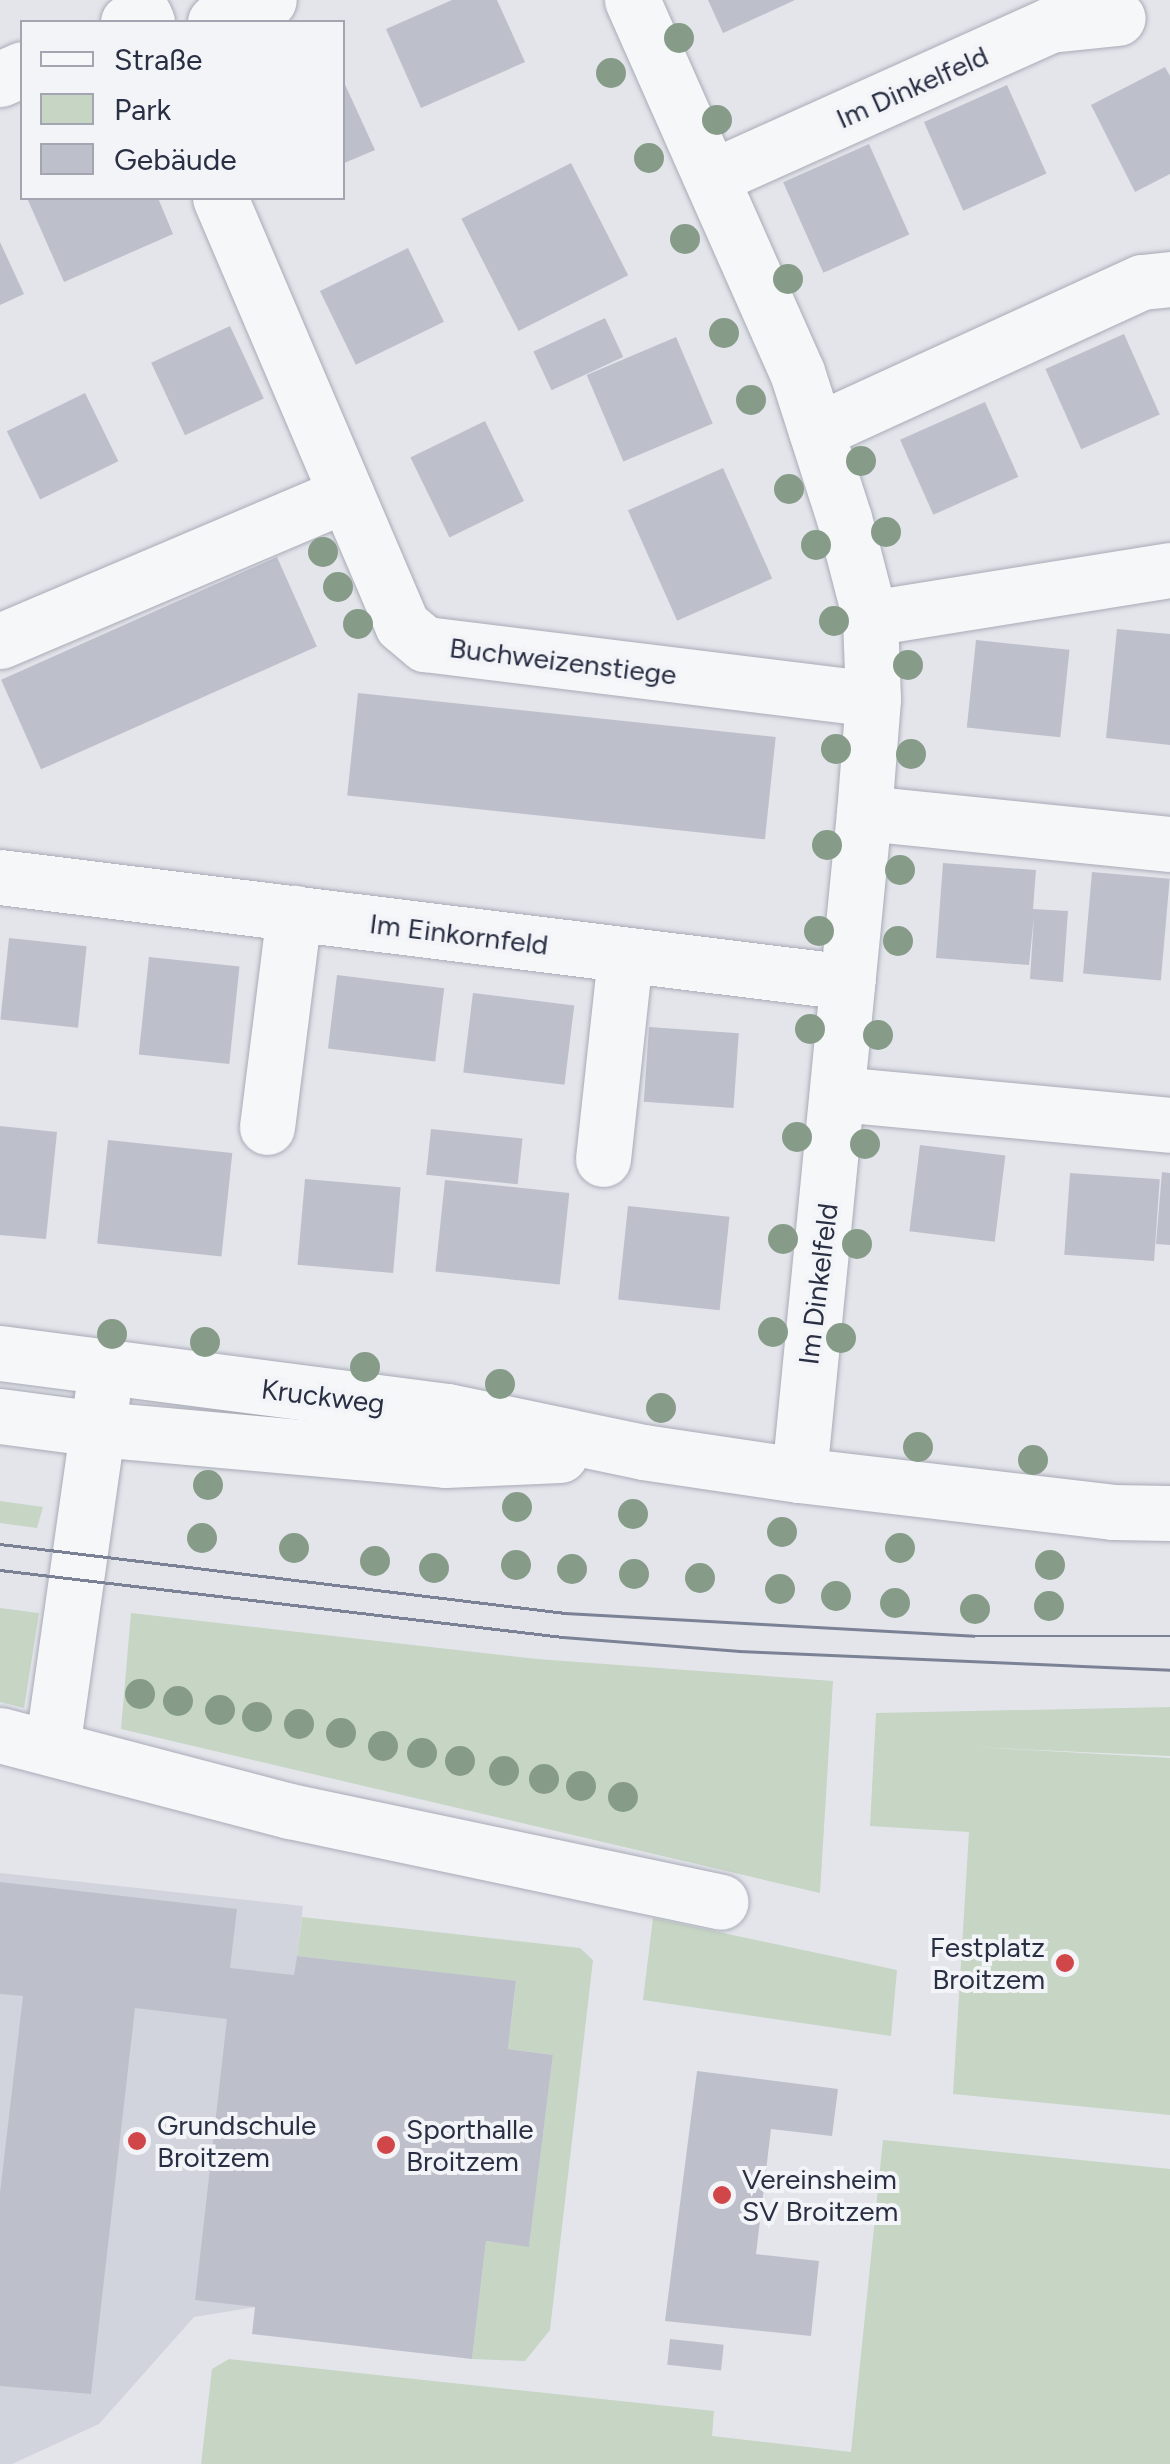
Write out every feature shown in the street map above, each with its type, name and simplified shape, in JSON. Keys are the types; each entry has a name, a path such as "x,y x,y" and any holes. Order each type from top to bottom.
{"street":[{"path":"221,20 269,0"},
{"name":"Im Dinkelfeld","path":"632,0 797,372 870,618 873,699 864,814 799,1475"},
{"name":"Im Dinkelfeld","path":"712,177 1050,25 1118,18"},
{"name":"Buchweizenstiege","path":"221,200 402,625 425,644 873,699"},
{"path":"816,431 1142,282 1170,279"},
{"path":"0,641 346,494"},
{"path":"870,618 1170,570"},
{"path":"864,814 1170,844"},
{"name":"Im Einkornfeld","path":"0,876 848,982"},
{"path":"267,1128 294,913"},
{"path":"604,1158 625,955"},
{"path":"838,1094 1170,1125"},
{"name":"Kruckweg","path":"0,1352 446,1411 643,1452 799,1475 1112,1512 1170,1513"},
{"path":"52,1748 106,1368"},
{"name":"Kruckweg","path":"0,1416 98,1430 445,1460 643,1452"},
{"path":"0,1735 290,1811 720,1902"}],"shaded area":[{"name":"Grundschule Broitzem","path":"0,1873 303,1906 255,2307 194,2317 99,2424 12,2464 0,2464"}],"green space":[{"path":"0,1501 43,1507 37,1528 0,1523"},
{"path":"0,1608 39,1613 24,1708 0,1702"},
{"path":"131,1613 537,1659 833,1681 820,1893 121,1729"},
{"name":"Festplatz Broitzem","path":"1170,1707 1170,1756 974,1747 1170,1758 1170,2115 953,2094 969,1832 870,1826 876,1713"},
{"path":"302,1917 580,1948 593,1960 550,2330 525,2361 472,2359 486,2241 529,2246 553,2055 508,2049 516,1982 297,1956"},
{"path":"653,1918 897,1970 891,2036 643,2000"},
{"path":"883,2140 1170,2169 1170,2464 201,2464 212,2369 229,2359 714,2411 712,2436 851,2452"}],"building":[{"path":"452,0 497,0 525,62 421,108 386,29"},
{"path":"708,0 795,0 723,33"},
{"path":"1165,67 1170,76 1170,174 1135,192 1091,105"},
{"path":"345,85 375,150 345,163"},
{"path":"1007,85 1046,174 963,211 924,122"},
{"path":"869,144 909,234 823,273 783,182"},
{"path":"571,163 628,275 519,331 461,219"},
{"path":"28,200 159,200 173,234 64,282"},
{"path":"0,242 24,294 0,305"},
{"path":"408,248 444,322 356,365 320,291"},
{"path":"605,318 623,357 552,390 533,351"},
{"path":"230,326 264,399 185,435 151,363"},
{"path":"1124,334 1160,414 1081,449 1045,369"},
{"path":"676,337 713,424 623,461 587,375"},
{"path":"85,393 118,461 40,499 7,431"},
{"path":"985,402 1018,477 933,515 900,440"},
{"path":"485,421 524,501 449,537 410,457"},
{"path":"723,468 772,579 677,621 628,510"},
{"path":"277,557 317,647 41,769 1,680"},
{"path":"1117,629 1170,634 1170,745 1106,738"},
{"path":"976,640 1069,650 1060,737 967,728"},
{"path":"358,693 776,737 765,839 347,795"},
{"path":"943,863 1036,870 1033,909 1068,911 1063,982 1030,979 1034,916 1029,965 936,958"},
{"path":"1092,872 1170,879 1161,980 1083,974"},
{"path":"9,938 87,946 78,1028 0,1020"},
{"path":"149,957 240,967 229,1064 139,1054"},
{"path":"337,975 444,988 435,1062 328,1048"},
{"path":"473,993 574,1005 564,1085 463,1072"},
{"path":"649,1027 739,1033 734,1108 644,1102"},
{"path":"0,1126 57,1132 46,1239 0,1235"},
{"path":"431,1129 522,1139 518,1184 426,1175"},
{"path":"108,1140 232,1153 221,1256 97,1243"},
{"path":"920,1145 1005,1155 995,1242 909,1231"},
{"path":"1162,1172 1170,1173 1170,1245 1156,1244"},
{"path":"1070,1173 1160,1179 1154,1261 1064,1255"},
{"path":"305,1179 401,1187 393,1273 298,1265"},
{"path":"445,1180 569,1193 560,1285 435,1271"},
{"path":"628,1206 729,1217 720,1310 618,1299"},
{"path":"0,1882 237,1909 230,1968 294,1975 297,1956 516,1981 508,2049 553,2055 529,2247 486,2241 472,2359 252,2334 255,2307 195,2300 227,2019 135,2008 91,2394 0,2386 0,2193 23,1996 0,1994"},
{"name":"Vereinsheim SV Broitzem","path":"697,2071 838,2089 832,2136 771,2129 756,2254 819,2261 811,2336 665,2321"},
{"path":"670,2339 724,2345 721,2371 667,2365"}],"tram line":[{"path":"0,1544 565,1613 973,1636 1170,1636"},
{"path":"0,1570 563,1637 739,1651 1170,1670"}],"place":[{"name":"Festplatz Broitzem","path":"1065,1963"},
{"name":"Grundschule Broitzem","path":"137,2141"},
{"name":"Sporthalle Broitzem","path":"386,2145"},
{"name":"Vereinsheim SV Broitzem","path":"722,2195"}]}
